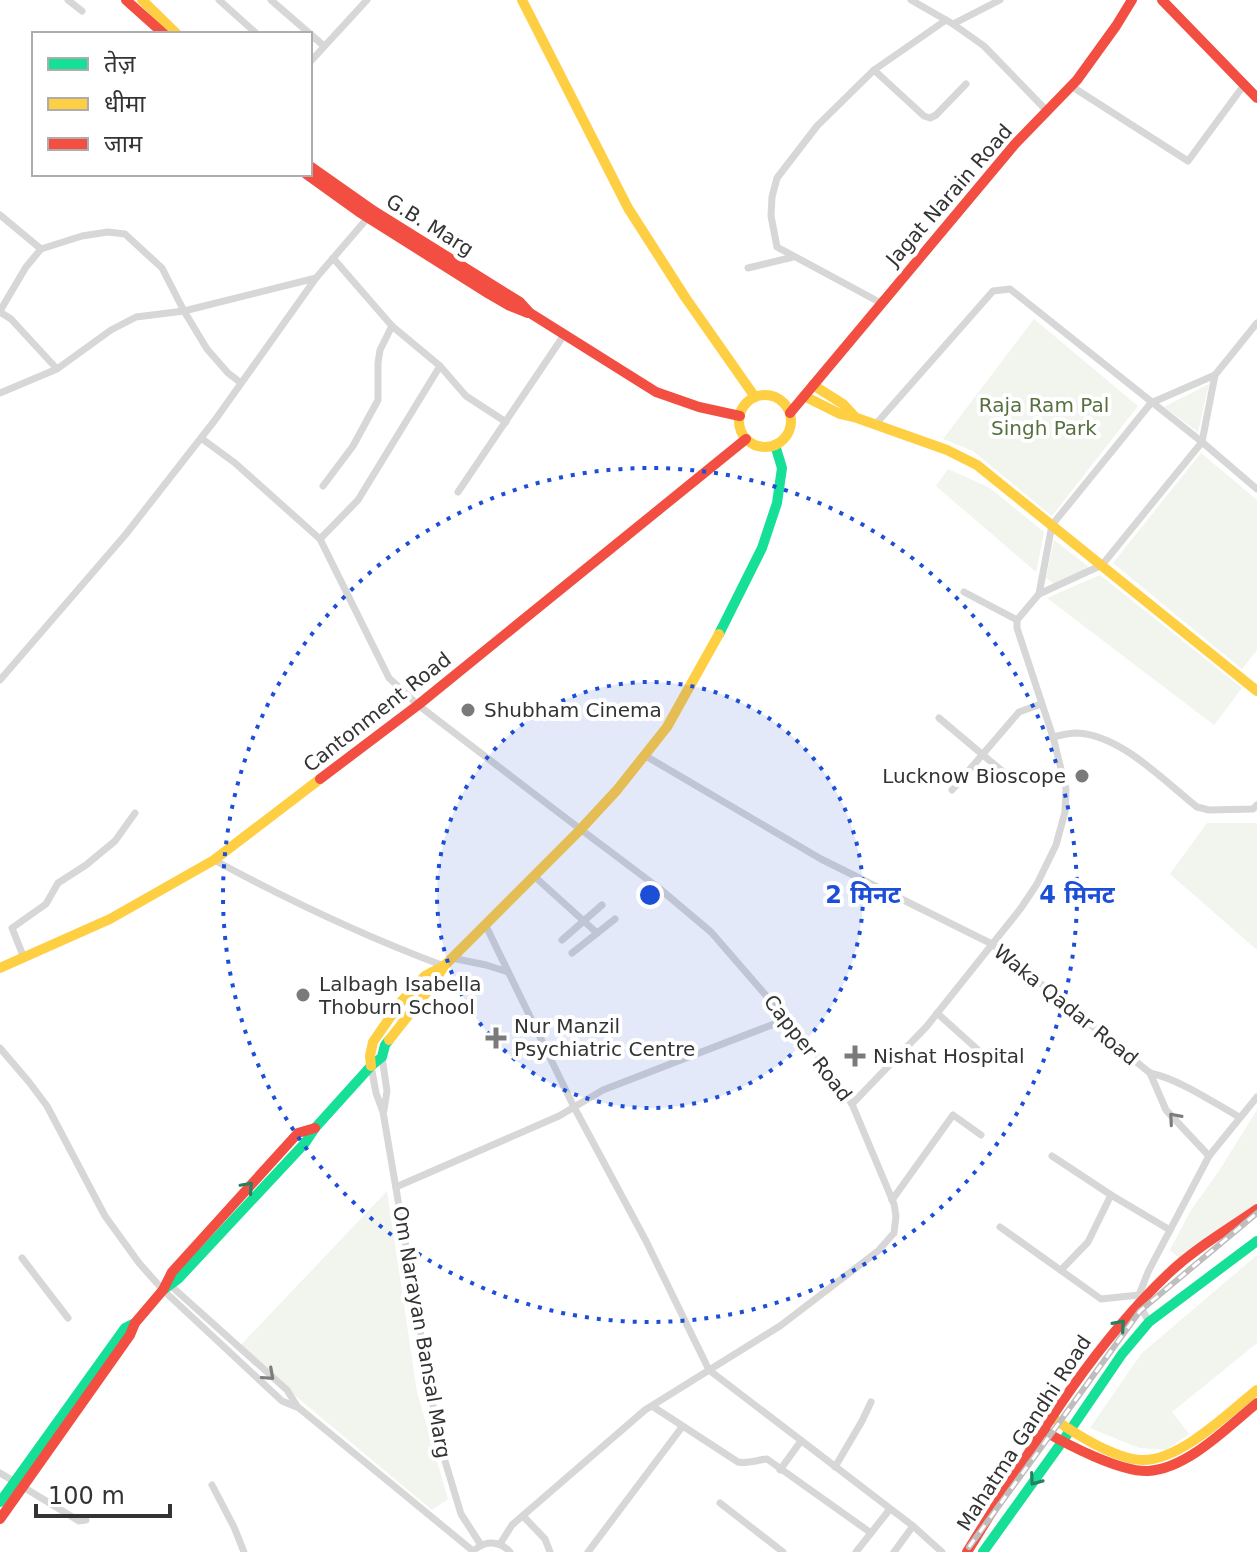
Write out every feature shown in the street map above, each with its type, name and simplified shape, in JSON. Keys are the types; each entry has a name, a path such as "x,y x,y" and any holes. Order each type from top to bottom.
{"street":[{"path":"68,0 82,11"},
{"path":"126,0 162,32"},
{"path":"142,0 175,32"},
{"path":"219,0 255,32"},
{"path":"271,0 308,32"},
{"path":"312,60 367,0"},
{"path":"522,0 628,208 755,397"},
{"path":"911,0 984,46 1047,111"},
{"path":"881,303 777,247 771,216 777,178 817,126 874,70 949,22 1000,0"},
{"name":"Jagat Narain Road","path":"790,413 1015,144 1071,86 1132,0"},
{"path":"1162,0 1257,98"},
{"path":"312,36 324,46"},
{"path":"874,70 930,118 966,84"},
{"path":"1071,86 1188,161 1244,85"},
{"name":"G.B. Marg","path":"312,168 371,214 520,302 530,313 656,392 699,407 740,416"},
{"path":"0,680 126,534 201,438 316,278 371,214 309,176"},
{"path":"0,215 41,249"},
{"path":"57,369 11,319 0,312 26,267 41,249 82,236 108,232 125,234 162,268 207,349 241,383"},
{"path":"748,268 793,257"},
{"path":"333,258 392,326 440,366 466,396 506,422"},
{"path":"0,393 57,369 111,330 136,317 184,311 316,278"},
{"path":"875,425 993,291 1010,289 1257,489"},
{"path":"1039,594 1052,525 1151,403 1215,375 1257,323"},
{"path":"323,486 353,446 378,400 380,350 392,326"},
{"path":"458,492 564,335"},
{"path":"201,438 235,463 320,539 358,500 440,366"},
{"path":"852,1104 937,1013 1021,908 1056,845 1065,812 1066,789 1017,620 1039,594 1102,565 1202,442 1215,375"},
{"path":"813,385 843,404 857,418"},
{"path":"767,395 776,398 790,413 789,432 775,445 764,447 753,444 741,429 740,416 755,397 767,395"},
{"path":"804,396 840,414 947,450 977,465 1257,691"},
{"name":"Cantonment Road","path":"0,968 110,919 214,860 418,705 746,439"},
{"path":"383,1112 387,1091 382,1057 385,1045 448,962 580,830 617,790 667,727 762,548 777,503 782,468 775,445"},
{"name":"Capper Road","path":"320,539 389,678 418,705 660,889 711,932 787,1019 852,1104 896,1216 894,1233 878,1251 780,1326 652,1406 512,1525 500,1544"},
{"path":"964,592 1017,620"},
{"path":"952,790 1019,712 1041,704"},
{"path":"939,718 1014,781"},
{"path":"1053,737 1075,733 1096,736 1122,747 1197,807 1209,810 1253,809 1257,805"},
{"name":"Waka Qadar Road","path":"644,755 821,859 992,944 1150,1073 1166,1110 1209,1156"},
{"path":"24,958 12,928 46,904 58,883 115,841 135,813"},
{"path":"214,860 288,899 388,945 448,962 486,965 508,972"},
{"path":"534,876 597,933"},
{"path":"562,940 602,905"},
{"path":"572,953 615,919"},
{"path":"485,924 574,1107 646,1241 709,1370 913,1526 942,1552"},
{"path":"383,1112 371,1066 373,1042 400,1003 425,976 448,962"},
{"path":"937,1013 977,1049"},
{"path":"396,1187 559,1116 603,1090 787,1019"},
{"path":"0,1048 47,1106 105,1216 139,1263 287,1390 299,1408 473,1551 491,1542 500,1544 510,1552"},
{"path":"0,1519 18,1485 130,1335 135,1323 166,1287 172,1272 298,1133 315,1128 382,1057"},
{"name":"Waka Qadar Road","path":"1150,1073 1181,1085 1239,1117"},
{"path":"1149,1322 1139,1300 1148,1272 1209,1156 1257,1097"},
{"name":"Om Narayan Bansal Marg","path":"383,1112 439,1441 461,1514 481,1545"},
{"path":"892,1200 953,1115 981,1135"},
{"path":"1052,1156 1170,1230"},
{"path":"1061,1270 1088,1242 1111,1195"},
{"name":"Mahatma Gandhi Road","path":"967,1552 1101,1347 1139,1300 1180,1264 1257,1209"},
{"path":"1000,1227 1101,1299 1139,1300"},
{"name":"Mahatma Gandhi Road","path":"983,1552 1122,1354 1149,1322 1257,1241"},
{"path":"22,1258 68,1318"},
{"path":"166,1287 282,1401 299,1408"},
{"path":"230,1353 237,1346"},
{"path":"1053,1418 1113,1452 1139,1460 1154,1459 1180,1450 1257,1390"},
{"path":"835,1467 871,1402"},
{"path":"1044,1431 1062,1442 1126,1468 1149,1471 1166,1468 1187,1458 1257,1403"},
{"path":"652,1406 738,1462 767,1459 871,1533"},
{"path":"588,1552 682,1427"},
{"path":"780,1470 801,1441"},
{"path":"0,1473 79,1521 86,1520"},
{"path":"0,1502 18,1485"},
{"path":"212,1485 244,1552"},
{"path":"720,1503 783,1552"},
{"path":"856,1552 890,1509"},
{"path":"523,1516 545,1539 550,1552"},
{"path":"894,1552 913,1526"}],"green space":[{"name":"Raja Ram Pal Singh Park","path":"1034,319 1138,406 1052,516 973,451 943,439"},
{"path":"1209,384 1198,432 1164,407"},
{"path":"1201,453 1257,500 1257,650 1242,669 1113,563"},
{"path":"948,469 990,488 1044,532 1036,572 936,486"},
{"path":"1054,540 1089,567 1054,584 1046,578"},
{"path":"1100,575 1242,688 1214,725 1047,598"},
{"path":"1207,823 1257,823 1257,950 1170,874"},
{"path":"1257,1110 1257,1203 1179,1258 1170,1250 1191,1210"},
{"path":"387,1191 417,1392 448,1499 432,1510 238,1348"},
{"path":"1257,1255 1257,1343 1172,1412 1189,1434 1166,1450 1139,1448 1090,1428 1141,1354"}],"railway":[{"path":"969,1547 1140,1311 1257,1213"}],"traffic: fast":[{"path":"719,634 762,548 777,503 782,468 775,445"},
{"path":"163,1290 178,1279 305,1143 315,1128 382,1057 389,1040"},
{"path":"983,1552 1122,1354 1149,1322 1257,1241"},
{"path":"0,1502 125,1328 135,1323"}],"traffic: slow":[{"path":"142,0 175,32"},
{"path":"522,0 628,208 755,397"},
{"path":"813,385 843,404 855,417"},
{"path":"765,395 783,403 791,421 783,439 765,447 747,439 739,421 747,403 765,395"},
{"path":"804,396 840,414 947,450 977,465 1257,691"},
{"path":"389,1040 444,966 617,790 667,727 719,634"},
{"path":"0,968 110,919 214,860 320,779"},
{"path":"371,1066 373,1042 400,1003 425,976 442,967"},
{"path":"1053,1418 1084,1438 1120,1455 1142,1460 1157,1458 1172,1453 1203,1434 1257,1390"}],"traffic: jam":[{"path":"126,0 162,32"},
{"path":"790,413 1015,144 1077,80 1132,0"},
{"path":"1162,0 1257,98"},
{"path":"312,167 374,211 520,302 530,313 656,392 699,407 740,416"},
{"path":"309,176 359,212 489,294 528,313"},
{"path":"320,779 418,705 746,439"},
{"path":"0,1519 130,1335 135,1323 163,1290 172,1272 298,1133 315,1128"},
{"path":"967,1552 1035,1443 1110,1337 1178,1265 1257,1209"},
{"path":"1044,1431 1109,1462 1148,1471 1192,1455 1257,1403"}],"place":[{"name":"Shubham Cinema","path":"468,710"},
{"name":"Lucknow Bioscope","path":"1082,776"},
{"name":"Lalbagh Isabella Thoburn School","path":"303,995"},
{"name":"Nur Manzil Psychiatric Centre","path":"496,1038"},
{"name":"Nishat Hospital","path":"855,1056"}]}
